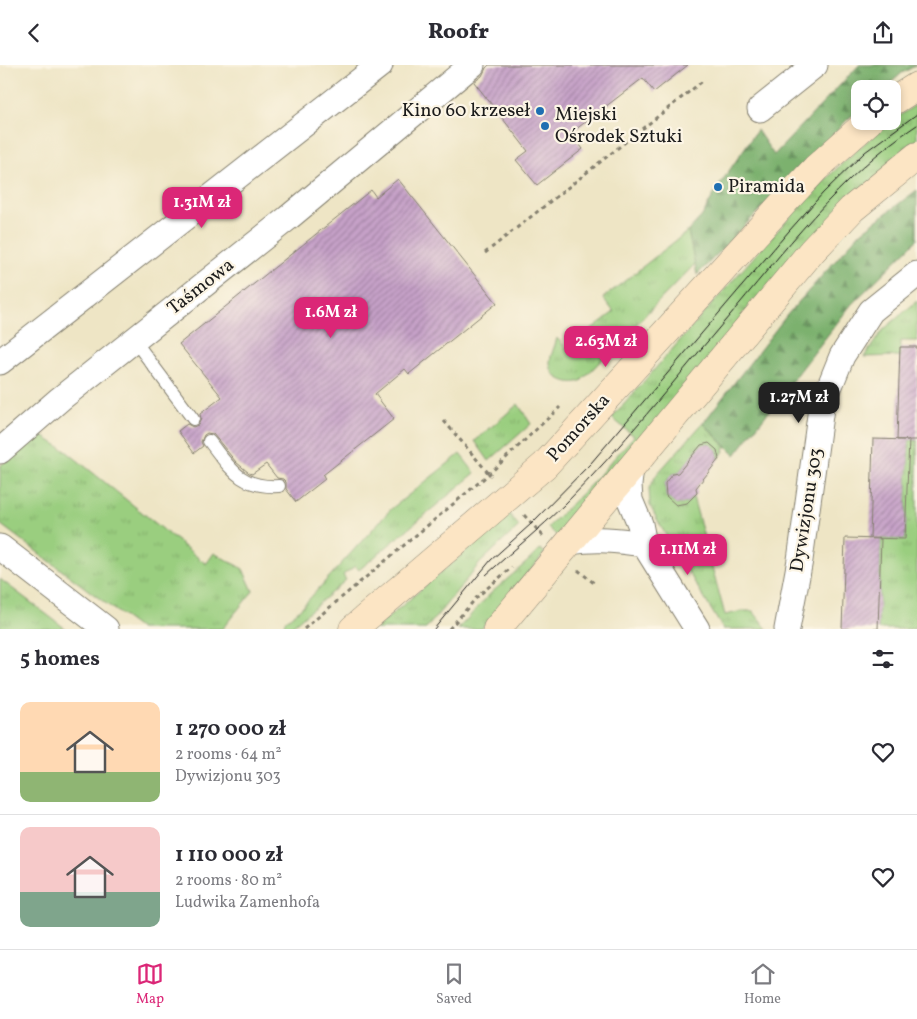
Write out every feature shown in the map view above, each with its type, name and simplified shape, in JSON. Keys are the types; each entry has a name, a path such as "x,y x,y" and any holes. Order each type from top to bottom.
{"main road":[{"path":"901,96 917,86"},
{"name":"Pomorska","path":"353,629 546,465 798,186 859,130"},
{"path":"497,629 557,540 631,468 812,251 852,209 917,156"}],"street":[{"path":"0,362 380,65"},
{"name":"Taśmowa","path":"0,451 60,399 288,218 472,65"},
{"path":"760,109 815,65"},
{"name":"Dywizjonu 303","path":"787,629 801,550 821,408 842,356 871,311 917,274"},
{"path":"631,468 630,501 640,524 644,544 697,629"},
{"path":"557,540 610,539 644,544"},
{"path":"0,547 106,629"}],"lane":[{"path":"134,340 193,419"},
{"path":"209,441 230,469 249,483 257,486 279,486"}],"path":[{"path":"485,253 704,80"},
{"path":"304,629 514,453"},
{"path":"540,542 557,540"},
{"path":"448,629 478,596 518,563"}],"green space":[{"path":"859,65 917,65 902,73 894,80 851,80 851,116 697,275 688,231 702,216 718,187 757,130 774,155"},
{"path":"917,104 917,140 903,150 558,537 548,527 592,483 634,436 612,418 760,250 853,153 881,130 901,130 901,115"},
{"path":"917,190 917,240 851,305 735,455 703,423 787,315 861,232"},
{"path":"688,231 695,264 581,381 565,381 556,376 550,361 557,338 566,348 614,312 603,298"},
{"path":"917,301 917,341 901,341 900,356 864,357 883,330"},
{"path":"518,404 531,424 489,461 475,441"},
{"path":"703,423 726,447 719,459 717,450 709,443 701,445 678,473 672,474 665,483 666,496 676,505 687,503 693,497 725,615 742,611 753,611 767,629 723,629 650,506 649,488 657,474"},
{"path":"39,434 66,451 206,564 214,553 243,569 253,591 222,629 140,629 0,524 0,466"},
{"path":"909,440 917,440 917,629 878,629 881,539 905,539"},
{"path":"460,454 475,473 359,570 355,566 343,575 346,580 290,628 286,629 284,626 285,621 301,608 391,509"},
{"path":"509,514 519,526 480,563 426,629 375,629"},
{"path":"540,549 545,553 481,629 458,629 490,594"},
{"path":"0,579 66,629 0,629"}],"building":[{"name":"Miejski Ośrodek Sztuki","path":"489,65 688,65 654,92 643,78 571,133 583,149 537,185 516,160 528,151 474,82 482,76"},
{"path":"398,179 497,303 409,374 405,369 375,394 394,419 323,475 325,479 296,502 286,489 286,482 283,479 277,478 266,464 252,474 249,473 236,462 213,434 207,433 204,435 201,442 203,446 194,453 178,431 187,424 193,427 198,425 201,419 200,414 222,397 179,344 371,190 376,197"},
{"path":"900,347 917,347 917,440 897,440"},
{"path":"873,439 909,440 905,539 870,538"},
{"path":"709,443 717,450 719,459 696,488 697,493 687,503 676,505 666,496 665,483 672,474 678,473 701,445"},
{"path":"845,538 881,539 878,629 842,629"}],"tram line":[{"path":"434,629 491,560 531,524 591,463 823,193 865,152 917,114"},
{"path":"486,575 555,513 607,460 814,216 863,167 917,125"}],"place":[{"name":"Kino 60 krzeseł","path":"540,111"},
{"name":"Miejski Ośrodek Sztuki","path":"545,126"},
{"name":"Piramida","path":"718,187"}]}
